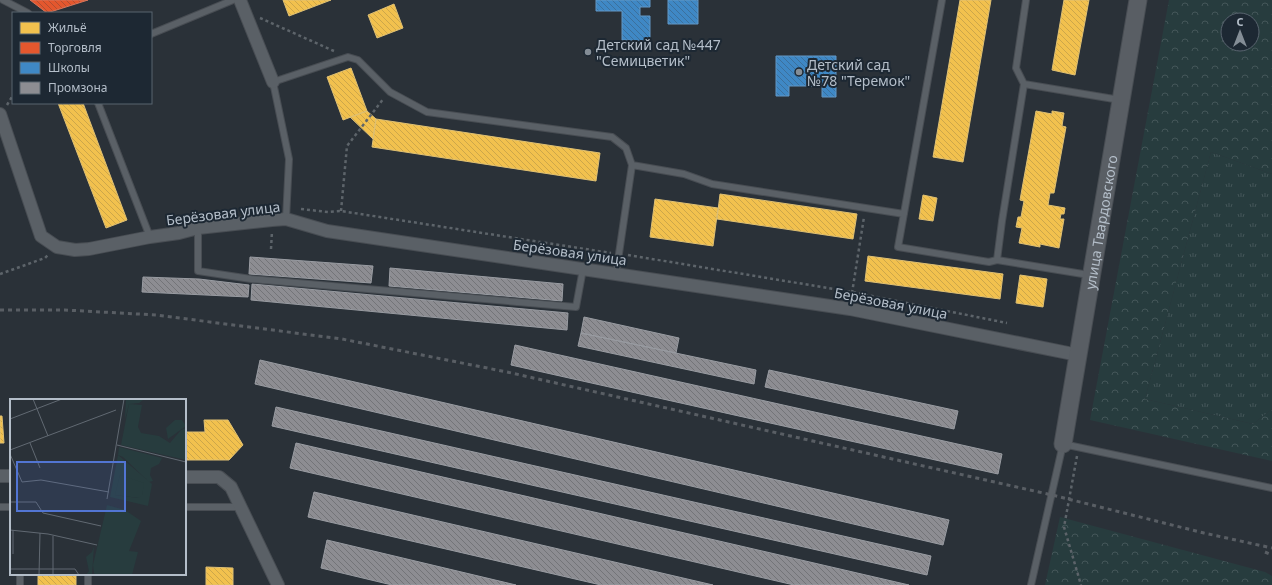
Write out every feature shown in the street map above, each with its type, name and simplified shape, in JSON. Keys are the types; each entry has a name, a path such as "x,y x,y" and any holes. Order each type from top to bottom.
{"street":[{"path":"240,0 273,82"},
{"name":"улица Твардовского","path":"1063,444 1138,0"},
{"path":"0,115 41,236 57,247"},
{"name":"Берёзовая улица","path":"57,247 75,250 89,249 179,233 198,228 286,220 327,231 850,309 1078,355"},
{"path":"186,477 219,477 231,487 278,585"}],"lane":[{"path":"3,0 26,12"},
{"path":"152,34 233,0"},
{"path":"942,0 898,247 989,262 997,260 1091,276"},
{"path":"997,260 1024,84 1016,68 1026,0"},
{"path":"286,220 289,160 273,82 348,57 358,60 390,92 427,112 612,137 626,148 632,165 616,274"},
{"path":"1024,84 1121,101"},
{"path":"98,104 150,237"},
{"path":"632,165 684,174 712,184 904,214"},
{"path":"198,228 198,271 251,280 576,307 583,269"},
{"path":"1031,585 1063,444 1272,488"},
{"path":"186,507 241,507"}],"path":[{"path":"245,12 348,57"},
{"path":"341,211 347,146 390,92"},
{"path":"850,309 865,208"},
{"path":"0,274 46,258 57,247"},
{"path":"1079,448 1064,527 1081,585"}],"green space":[{"path":"1169,0 1272,0 1272,174 1211,152 1145,399 1253,424 1272,409 1272,461 1090,420"},
{"path":"1211,152 1272,174 1272,409 1253,424 1145,399"},
{"path":"1060,517 1265,572 1272,576 1272,585 1045,585"}],"building: Жильё":[{"path":"283,0 331,0 289,16"},
{"path":"960,0 991,0 963,162 933,157"},
{"path":"1064,0 1089,0 1075,75 1052,70"},
{"path":"394,4 403,28 377,38 368,15"},
{"path":"351,68 367,111 343,120 327,77"},
{"path":"58,104 83,104 127,220 106,228"},
{"path":"367,111 376,119 373,139 350,117"},
{"path":"1036,111 1052,114 1052,111 1064,113 1062,126 1066,127 1054,193 1050,193 1048,205 1065,208 1064,214 1061,214 1060,219 1064,219 1059,248 1040,244 1040,247 1019,243 1022,228 1016,227 1018,217 1021,217 1024,201 1020,200"},
{"path":"376,119 600,153 596,181 372,147"},
{"path":"720,194 857,214 853,239 717,219"},
{"path":"923,195 937,198 933,221 919,219"},
{"path":"655,199 718,208 713,246 650,237"},
{"path":"868,256 1003,274 1000,299 865,281"},
{"path":"1020,275 1047,279 1043,307 1016,303"},
{"path":"0,416 2,416 4,443 0,443"},
{"path":"204,420 228,420 243,445 229,460 186,460 186,432 205,432"},
{"path":"206,567 233,568 233,585 206,585"},
{"path":"38,575 76,575 76,585 38,585"}],"building: Торговля":[{"path":"30,0 88,0 50,12 46,12"}],"building: Школы":[{"path":"596,0 650,0 650,7 640,7 640,16 650,16 650,41 622,40 622,11 596,11"},
{"path":"668,0 698,0 698,24 668,24"},
{"path":"776,56 836,56 836,97 822,97 822,86 789,86 789,96 776,96"}],"building: Промзона":[{"path":"250,257 373,266 371,283 249,274"},
{"path":"390,268 563,284 562,301 389,286"},
{"path":"143,277 199,279 249,285 248,297 142,292"},
{"path":"252,284 568,313 567,330 251,300"},
{"path":"584,317 679,338 676,353 581,333"},
{"path":"581,333 756,370 754,384 578,346"},
{"path":"515,345 1002,454 998,474 511,365"},
{"path":"260,360 949,520 943,545 255,384"},
{"path":"769,370 958,411 954,429 765,387"},
{"path":"276,407 931,556 927,575 272,426"},
{"path":"296,443 909,585 794,585 290,468"},
{"path":"314,492 713,585 601,585 308,517"},
{"path":"327,540 516,585 392,585 321,568"}],"railway":[{"path":"0,310 65,310 156,315 342,339 507,372 1052,495 1204,533 1272,548"},
{"path":"1265,552 1272,555"}],"place":[{"name":"Детский сад №447 \"Семицветик\"","path":"588,52"},
{"name":"Детский сад №78 \"Теремок\"","path":"799,72"}]}
